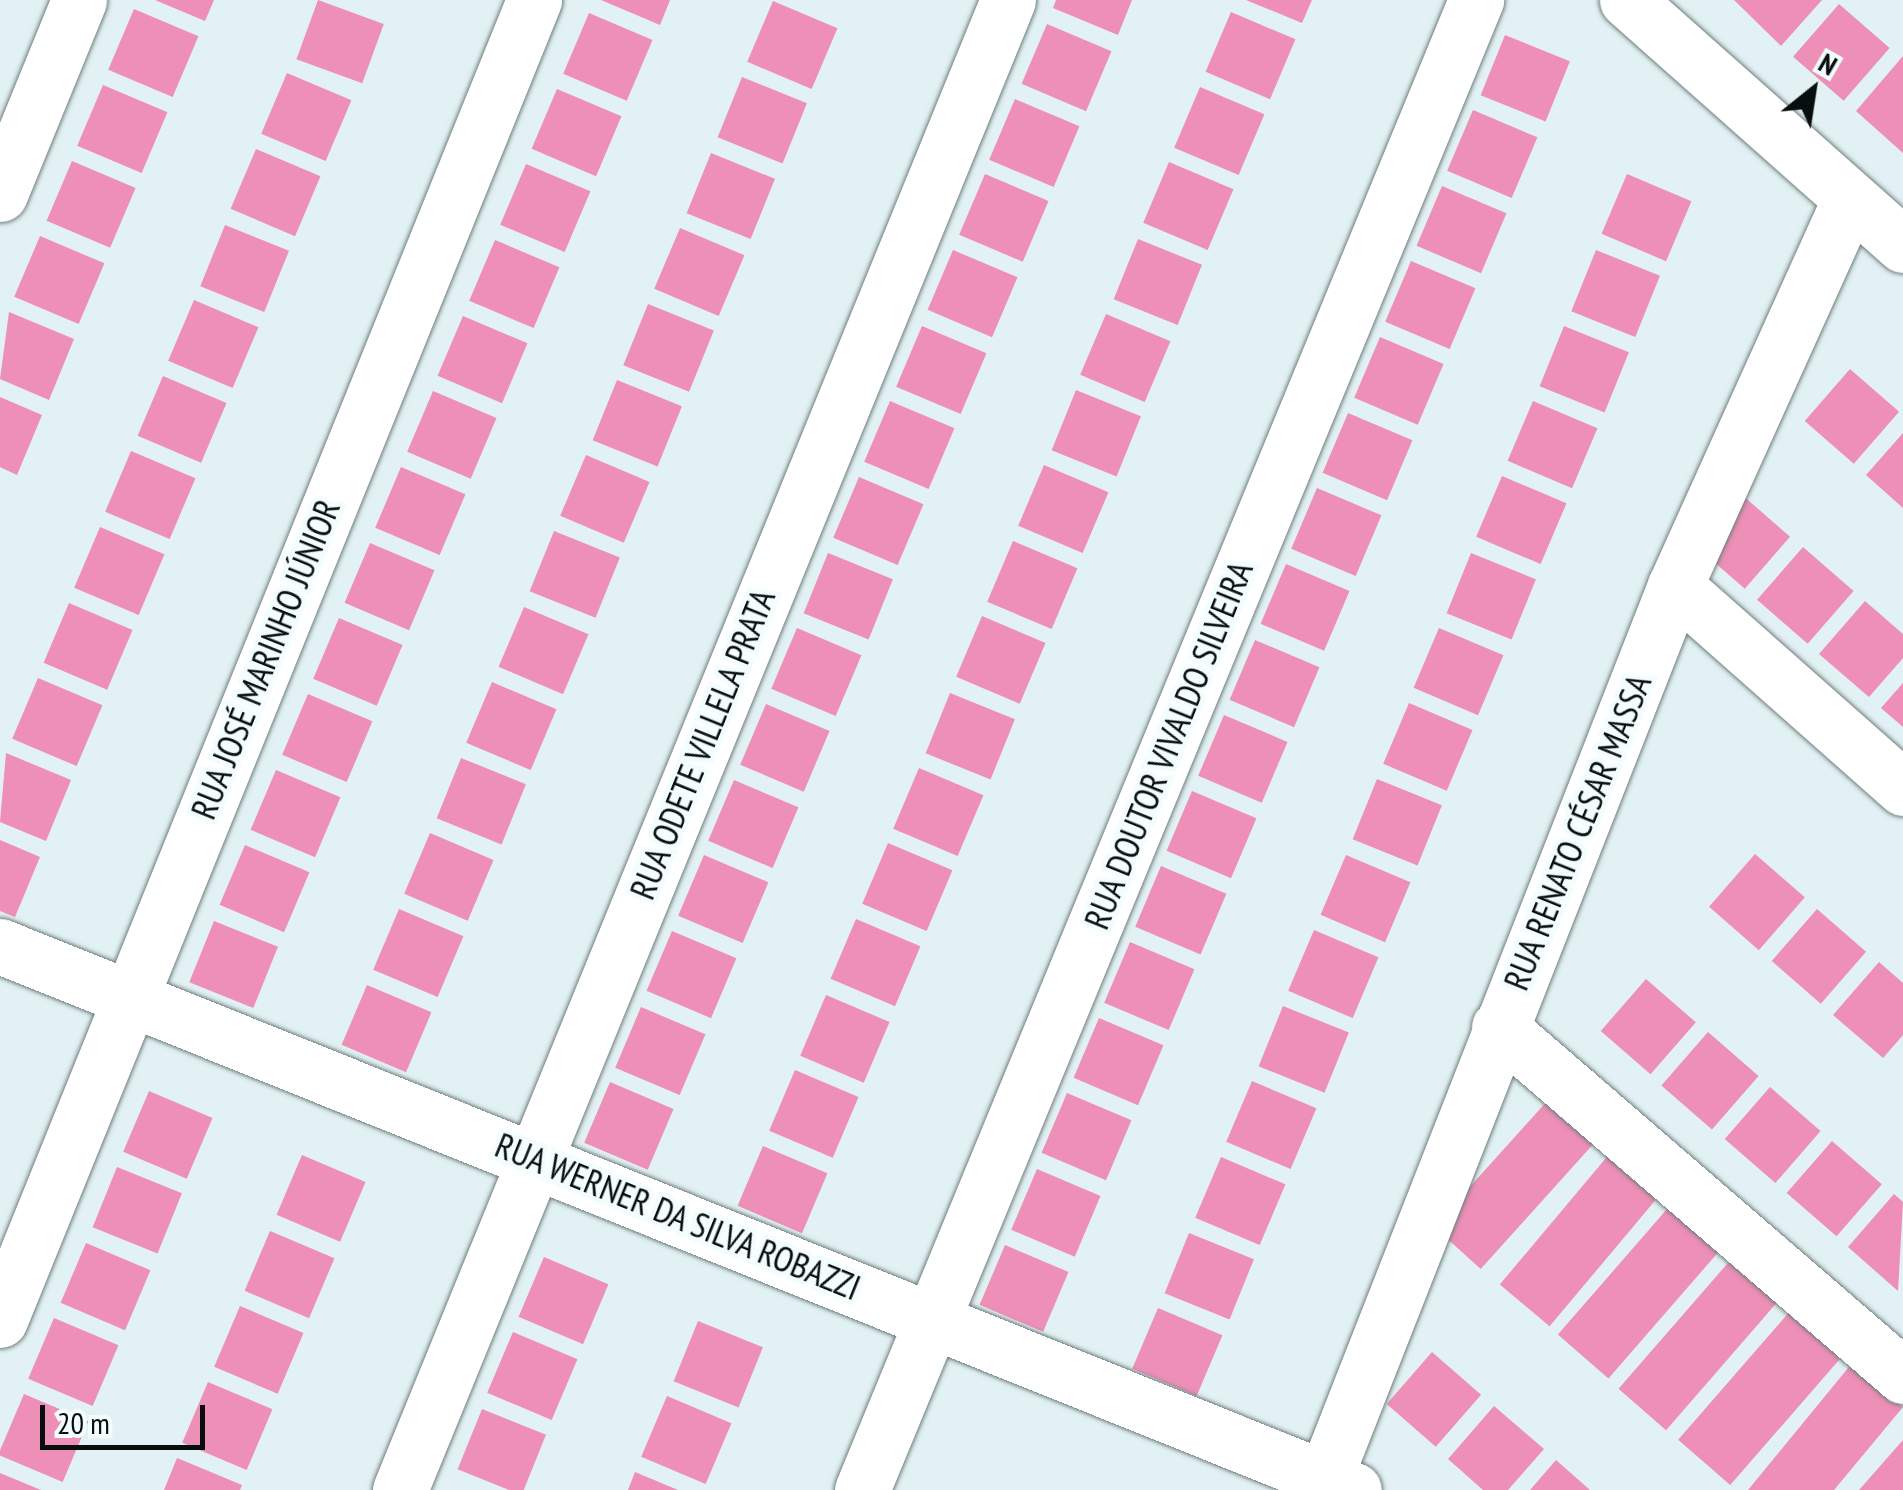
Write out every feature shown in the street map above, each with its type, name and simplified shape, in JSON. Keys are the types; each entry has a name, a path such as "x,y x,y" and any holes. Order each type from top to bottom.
{"street":[{"path":"0,194 79,0"},
{"name":"RUA JOSÉ MARINHO JÚNIOR","path":"0,1320 126,998 534,0"},
{"name":"RUA ODETE VILLELA PRATA","path":"400,1490 532,1157 1008,0"},
{"name":"RUA DOUTOR VIVALDO SILVEIRA","path":"862,1490 1476,0"},
{"path":"1659,10 1850,199 1903,245"},
{"name":"RUA RENATO CÉSAR MASSA","path":"1340,1482 1500,1027 1674,586 1850,199"},
{"path":"1674,586 1903,788"},
{"name":"RUA WERNER DA SILVA ROBAZZI","path":"0,946 1340,1482"},
{"path":"1500,1027 1903,1376"}],"building":[{"path":"155,0 214,0 205,21"},
{"path":"318,0 384,24 362,83 296,59"},
{"path":"601,0 670,0 660,25"},
{"path":"1056,0 1132,0 1118,35 1053,8"},
{"path":"1246,0 1312,0 1302,23"},
{"path":"1734,0 1822,0 1781,46"},
{"path":"773,1 837,28 812,89 747,62"},
{"path":"1839,4 1890,48 1844,101 1793,57"},
{"path":"134,9 198,36 173,97 108,70"},
{"path":"1231,12 1295,39 1270,99 1206,72"},
{"path":"589,13 653,40 627,101 563,74"},
{"path":"1047,24 1111,51 1086,111 1022,84"},
{"path":"1505,35 1570,61 1546,121 1481,95"},
{"path":"1903,56 1903,153 1856,111"},
{"path":"287,73 351,100 326,161 261,134"},
{"path":"742,77 807,103 783,163 718,137"},
{"path":"103,85 167,112 142,173 77,146"},
{"path":"1200,87 1264,114 1239,175 1174,148"},
{"path":"557,89 621,116 596,176 532,149"},
{"path":"1015,99 1079,126 1054,187 989,160"},
{"path":"1473,110 1537,137 1512,198 1447,171"},
{"path":"256,149 320,176 295,236 231,209"},
{"path":"711,153 775,179 751,239 687,213"},
{"path":"72,161 136,188 110,248 47,221"},
{"path":"1169,162 1233,189 1208,250 1143,223"},
{"path":"526,164 590,191 565,252 500,225"},
{"path":"985,174 1049,201 1023,262 959,235"},
{"path":"1627,174 1691,201 1666,261 1602,234"},
{"path":"1442,186 1506,213 1481,273 1417,246"},
{"path":"225,225 289,251 264,312 200,286"},
{"path":"680,228 744,255 719,316 654,289"},
{"path":"40,236 104,263 79,324 14,297"},
{"path":"1138,239 1202,265 1178,325 1114,299"},
{"path":"495,240 559,267 534,328 469,301"},
{"path":"953,250 1017,277 992,337 928,310"},
{"path":"1596,250 1660,276 1635,337 1571,311"},
{"path":"1411,261 1475,288 1450,349 1385,322"},
{"path":"194,300 258,327 233,388 168,361"},
{"path":"648,304 714,331 689,392 623,365"},
{"path":"9,312 74,339 49,400 0,379"},
{"path":"1106,314 1170,341 1145,402 1080,375"},
{"path":"463,316 527,343 502,403 438,376"},
{"path":"922,326 986,353 961,414 896,387"},
{"path":"1564,326 1629,352 1605,412 1540,386"},
{"path":"1380,337 1444,364 1418,425 1354,398"},
{"path":"1850,369 1899,412 1854,464 1805,421"},
{"path":"163,376 227,403 201,463 138,436"},
{"path":"617,380 682,406 658,466 593,440"},
{"path":"1076,390 1141,416 1117,476 1052,450"},
{"path":"433,391 497,418 471,479 407,452"},
{"path":"0,397 42,415 17,475 0,467"},
{"path":"890,401 954,428 929,489 864,462"},
{"path":"1533,401 1597,428 1572,488 1508,461"},
{"path":"1348,413 1412,440 1387,500 1323,473"},
{"path":"1903,433 1903,508 1866,475"},
{"path":"131,451 195,478 170,539 105,512"},
{"path":"586,455 650,482 624,543 560,516"},
{"path":"1044,465 1108,492 1083,553 1018,526"},
{"path":"401,467 465,494 440,555 375,528"},
{"path":"1502,476 1566,503 1541,564 1476,537"},
{"path":"859,477 923,504 898,565 833,538"},
{"path":"1317,488 1381,515 1356,576 1291,549"},
{"path":"1741,494 1790,537 1745,589 1696,546"},
{"path":"100,527 164,554 139,615 74,588"},
{"path":"554,531 620,558 595,618 530,591"},
{"path":"1013,541 1077,568 1052,629 987,602"},
{"path":"370,543 434,570 409,630 345,603"},
{"path":"1803,547 1854,591 1808,644 1757,600"},
{"path":"828,553 893,579 869,639 804,613"},
{"path":"1471,553 1536,579 1512,639 1447,613"},
{"path":"1286,564 1350,591 1324,651 1261,624"},
{"path":"1865,601 1903,634 1903,658 1869,697 1819,654"},
{"path":"69,603 133,630 107,690 44,663"},
{"path":"524,607 588,634 563,694 499,667"},
{"path":"982,616 1046,643 1020,704 956,677"},
{"path":"339,618 403,645 377,706 313,679"},
{"path":"797,628 861,655 836,716 771,689"},
{"path":"1439,628 1503,655 1478,715 1414,688"},
{"path":"1255,640 1319,667 1294,727 1230,700"},
{"path":"38,678 102,705 77,766 12,739"},
{"path":"492,682 556,709 531,770 466,743"},
{"path":"1903,683 1903,727 1881,708"},
{"path":"950,693 1015,719 991,779 926,753"},
{"path":"308,694 372,721 347,782 282,755"},
{"path":"1409,703 1473,730 1447,791 1383,764"},
{"path":"766,704 830,731 804,792 740,765"},
{"path":"1224,715 1288,742 1262,803 1198,776"},
{"path":"6,753 71,780 46,841 0,822"},
{"path":"461,758 526,784 502,844 437,818"},
{"path":"919,768 983,795 958,856 893,829"},
{"path":"276,770 340,797 315,857 251,830"},
{"path":"1377,779 1442,805 1418,865 1353,839"},
{"path":"734,780 798,807 773,868 708,841"},
{"path":"1192,791 1256,818 1231,878 1167,851"},
{"path":"430,833 494,860 468,921 404,894"},
{"path":"0,840 40,857 15,917 0,911"},
{"path":"888,843 952,870 927,931 862,904"},
{"path":"245,845 309,872 284,932 220,905"},
{"path":"1755,854 1805,897 1759,950 1709,907"},
{"path":"704,855 768,882 743,943 678,916"},
{"path":"1346,855 1410,882 1385,942 1321,915"},
{"path":"1161,866 1226,894 1201,954 1135,927"},
{"path":"399,909 463,936 438,997 373,970"},
{"path":"1817,909 1866,952 1821,1004 1772,961"},
{"path":"856,919 920,946 895,1006 831,979"},
{"path":"214,921 278,947 253,1008 189,982"},
{"path":"1314,930 1378,957 1353,1018 1288,991"},
{"path":"672,931 736,958 711,1018 647,991"},
{"path":"1130,942 1194,969 1169,1030 1104,1003"},
{"path":"1879,962 1903,983 1903,1035 1883,1058 1833,1015"},
{"path":"1646,979 1696,1022 1651,1074 1601,1031"},
{"path":"367,985 431,1012 406,1072 342,1045"},
{"path":"826,995 890,1022 864,1083 800,1056"},
{"path":"1283,1006 1349,1033 1324,1093 1259,1066"},
{"path":"641,1007 705,1034 680,1095 615,1068"},
{"path":"1099,1018 1163,1045 1138,1105 1074,1078"},
{"path":"1708,1032 1759,1076 1712,1130 1661,1086"},
{"path":"795,1070 859,1097 833,1158 769,1131"},
{"path":"1252,1081 1316,1108 1291,1169 1226,1142"},
{"path":"610,1082 674,1109 648,1170 584,1143"},
{"path":"1770,1087 1821,1131 1775,1183 1725,1139"},
{"path":"149,1091 213,1118 187,1179 123,1152"},
{"path":"1067,1093 1131,1120 1106,1180 1042,1153"},
{"path":"1549,1099 1596,1141 1481,1269 1434,1227"},
{"path":"1832,1141 1882,1184 1837,1236 1787,1193"},
{"path":"763,1146 827,1173 802,1233 738,1206"},
{"path":"1611,1152 1661,1194 1550,1326 1500,1285"},
{"path":"302,1155 366,1182 340,1242 277,1215"},
{"path":"1221,1157 1285,1184 1260,1245 1195,1218"},
{"path":"117,1167 182,1193 158,1253 93,1227"},
{"path":"1037,1169 1101,1196 1075,1257 1011,1230"},
{"path":"1894,1194 1903,1202 1898,1291 1848,1247"},
{"path":"1674,1201 1725,1245 1608,1379 1558,1335"},
{"path":"270,1231 334,1258 309,1318 245,1291"},
{"path":"1189,1233 1254,1259 1230,1319 1165,1293"},
{"path":"86,1243 150,1270 125,1330 61,1303"},
{"path":"1005,1245 1069,1272 1043,1332 980,1305"},
{"path":"1734,1256 1782,1297 1666,1430 1619,1389"},
{"path":"544,1257 608,1284 583,1344 519,1317"},
{"path":"240,1306 304,1333 278,1394 214,1367"},
{"path":"1158,1308 1222,1335 1197,1396 1132,1369"},
{"path":"1791,1310 1843,1355 1730,1485 1678,1440"},
{"path":"54,1318 118,1345 93,1406 28,1379"},
{"path":"698,1321 763,1347 739,1407 674,1381"},
{"path":"513,1332 577,1359 552,1420 487,1393"},
{"path":"1432,1352 1481,1395 1436,1447 1387,1404"},
{"path":"1853,1362 1903,1407 1834,1490 1748,1490"},
{"path":"208,1382 272,1409 247,1470 182,1443"},
{"path":"24,1394 88,1421 63,1482 0,1456"},
{"path":"667,1396 731,1423 706,1484 641,1457"},
{"path":"1494,1406 1544,1449 1508,1490 1483,1490 1448,1459"},
{"path":"482,1409 546,1435 524,1490 509,1490 458,1469"},
{"path":"1903,1440 1903,1490 1859,1490"},
{"path":"177,1458 242,1485 240,1490 164,1490"},
{"path":"1556,1460 1590,1490 1530,1490"},
{"path":"635,1472 678,1490 628,1490"},
{"path":"0,1473 41,1490 0,1490"}]}
